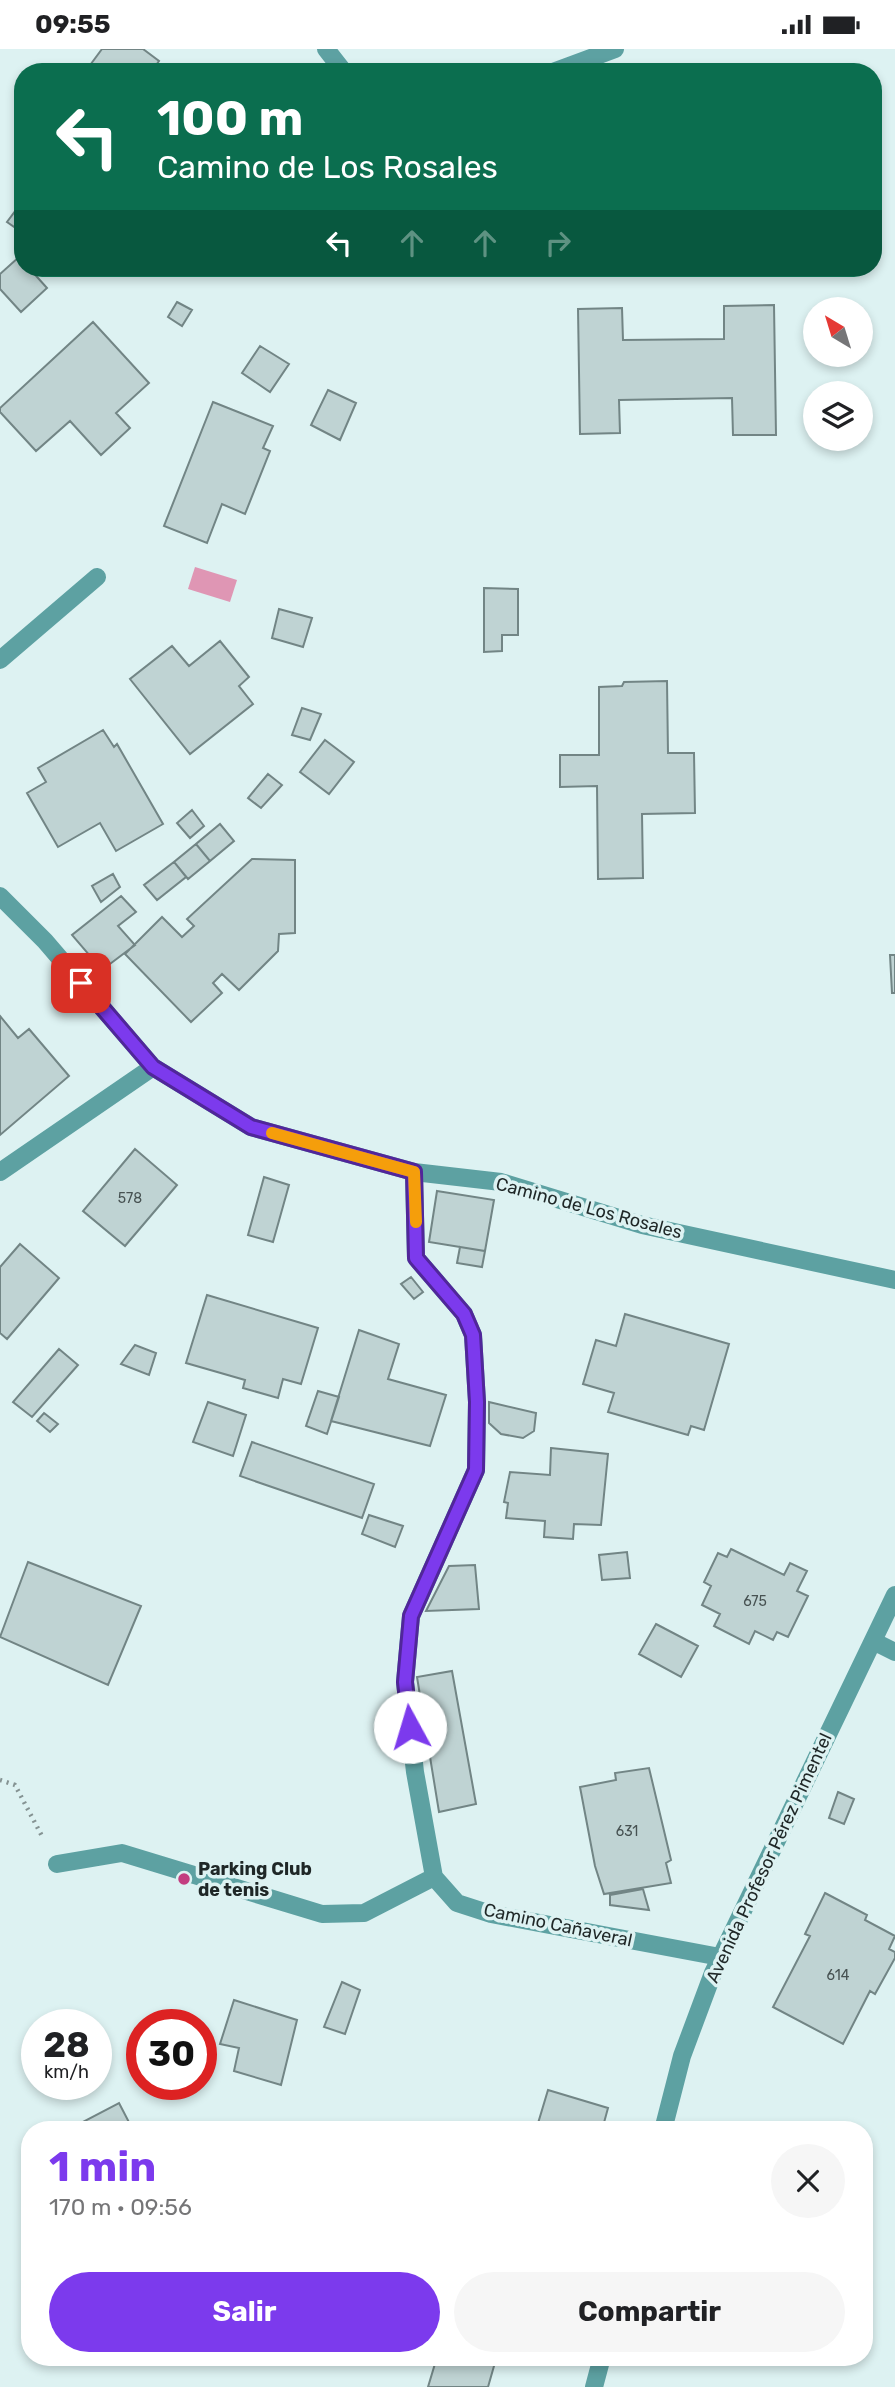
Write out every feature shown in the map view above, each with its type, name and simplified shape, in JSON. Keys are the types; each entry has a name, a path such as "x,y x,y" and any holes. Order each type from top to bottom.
{"street":[{"path":"326,49 337,63"},
{"path":"577,63 615,49"},
{"path":"0,660 97,577"},
{"name":"Camino de Los Rosales","path":"0,896 45,941 153,1067 251,1127 414,1172 501,1182 642,1225 895,1280"},
{"path":"0,1172 153,1067"},
{"path":"57,1864 122,1853 322,1914 364,1913 434,1877 415,1772 405,1682 411,1616 476,1470 477,1402 473,1335 464,1314 416,1258 414,1172"},
{"name":"Avenida Profesor Pérez Pimentel","path":"665,2121 681,2056 720,1957 895,1595"},
{"path":"873,1641 895,1652"},
{"name":"Camino Cañaveral","path":"434,1877 457,1903 491,1914 720,1957"},
{"path":"594,2387 600,2366"}],"path":[{"path":"0,1780 15,1784 57,1864"}],"shaded area":[{"path":"195,567 237,580 230,602 188,589"}],"building":[{"path":"102,49 143,49 159,61 158,63 92,63"},
{"path":"14,213 14,227 7,222"},
{"path":"14,261 14,277 37,277 47,288 21,312 0,289 0,274"},
{"path":"177,302 192,310 182,326 168,317"},
{"path":"774,305 776,435 733,435 732,398 619,400 620,433 580,434 578,309 622,308 623,340 724,339 724,306"},
{"path":"93,322 149,383 116,413 130,428 101,455 70,421 36,451 0,412 0,408"},
{"path":"260,346 289,364 270,392 242,373"},
{"path":"328,390 356,403 340,440 311,425"},
{"path":"213,402 273,426 263,448 270,451 245,514 222,504 207,543 164,526"},
{"path":"484,588 518,589 518,635 502,635 502,651 484,652"},
{"path":"279,609 312,618 303,647 272,638"},
{"path":"220,641 249,677 239,686 253,704 190,754 130,679 172,646 189,666"},
{"path":"667,681 668,753 694,753 695,813 642,814 643,878 598,879 597,786 560,787 560,755 599,755 599,687 622,686 624,682"},
{"path":"302,708 321,714 310,740 292,735"},
{"path":"103,730 114,747 117,744 163,824 116,851 100,823 58,847 27,793 46,782 38,768"},
{"path":"325,740 354,762 329,794 300,772"},
{"path":"268,774 282,785 261,808 248,798"},
{"path":"192,810 204,826 190,838 177,823"},
{"path":"220,824 234,841 210,861 196,844"},
{"path":"196,844 210,861 188,879 174,862"},
{"path":"252,859 295,860 295,933 279,934 278,951 239,990 222,974 213,983 222,993 191,1022 125,954 162,917 182,937 194,926 187,919"},
{"path":"174,862 186,877 157,900 144,885"},
{"path":"113,874 120,887 101,902 92,886"},
{"path":"121,896 136,912 118,926 135,945 102,970 72,935"},
{"path":"890,955 895,955 895,993 892,993"},
{"path":"0,1016 18,1038 29,1029 69,1076 0,1135"},
{"path":"135,1149 177,1185 125,1246 83,1211"},
{"path":"264,1177 289,1185 273,1242 248,1235"},
{"path":"437,1191 494,1200 485,1251 429,1242"},
{"path":"20,1244 59,1278 7,1339 0,1333 0,1267"},
{"path":"460,1247 485,1251 482,1267 457,1263"},
{"path":"411,1277 423,1292 414,1299 401,1284"},
{"path":"207,1295 318,1328 301,1384 283,1379 278,1398 243,1388 245,1380 186,1363"},
{"path":"625,1314 729,1344 704,1430 691,1426 688,1435 608,1412 614,1393 583,1384 596,1340 616,1346"},
{"path":"359,1330 399,1344 388,1379 446,1395 430,1446 331,1421"},
{"path":"135,1345 156,1353 149,1375 121,1364"},
{"path":"59,1349 78,1365 32,1417 13,1402"},
{"path":"318,1391 339,1397 327,1434 306,1426"},
{"path":"208,1402 246,1415 233,1456 193,1442"},
{"path":"489,1402 536,1413 534,1431 523,1438 501,1434 489,1423"},
{"path":"44,1413 58,1424 50,1432 37,1421"},
{"path":"252,1442 374,1484 362,1518 240,1476"},
{"path":"551,1448 608,1454 601,1525 574,1524 573,1539 544,1537 545,1521 506,1518 508,1503 504,1502 510,1472 550,1475"},
{"path":"369,1515 403,1526 395,1547 362,1534"},
{"path":"731,1549 784,1575 790,1563 807,1571 797,1591 808,1596 788,1637 777,1632 773,1640 755,1631 749,1644 714,1626 720,1614 702,1605 711,1586 704,1582 718,1553 727,1557"},
{"path":"627,1552 630,1578 602,1580 599,1555"},
{"path":"28,1562 141,1606 108,1685 0,1637"},
{"path":"475,1565 479,1609 426,1611 449,1566"},
{"path":"656,1624 698,1646 681,1677 639,1654"},
{"path":"452,1671 476,1804 439,1812 417,1677"},
{"path":"649,1768 671,1860 666,1863 671,1883 604,1894 595,1866 580,1787 616,1780 615,1773"},
{"path":"838,1792 854,1799 844,1824 829,1818"},
{"path":"643,1889 649,1910 610,1905 610,1895"},
{"path":"825,1893 867,1915 865,1920 895,1936 889,1949 895,1952 895,1958 875,1994 870,1991 843,2044 773,2007 810,1936 805,1934"},
{"path":"342,1982 360,1990 345,2034 324,2027"},
{"path":"234,2000 297,2020 281,2085 234,2071 239,2048 220,2044"},
{"path":"548,2090 608,2108 604,2121 539,2121"},
{"path":"119,2103 128,2121 85,2121"},
{"path":"434,2366 494,2366 488,2387 428,2387"}],"slow traffic":[{"path":"272,1133 414,1172 416,1222"}],"place":[{"name":"Parking Club de tenis","path":"184,1879"}],"route":[{"path":"81,983 153,1067 251,1127 414,1172 416,1258 464,1314 473,1335 477,1402 476,1470 411,1616 405,1682 410,1727"}]}
